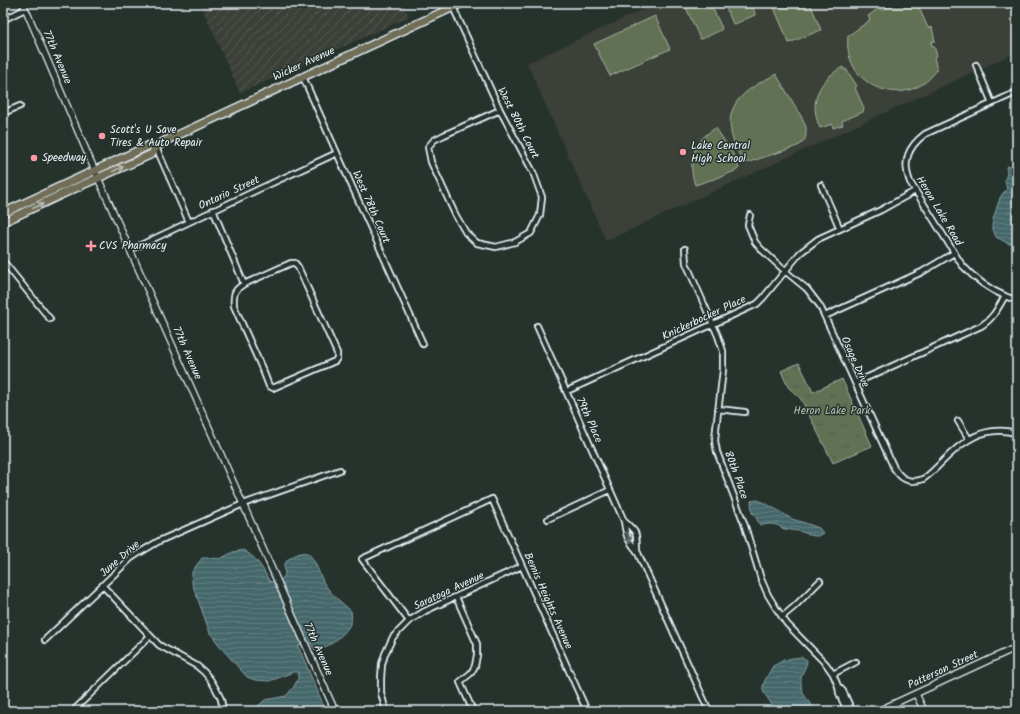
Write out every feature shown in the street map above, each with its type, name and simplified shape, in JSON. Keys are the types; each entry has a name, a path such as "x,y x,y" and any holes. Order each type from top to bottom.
{"highway":[{"name":"Wicker Avenue","path":"3,222 152,154 156,146 165,141 462,3"},
{"name":"Wicker Avenue","path":"3,213 150,145 156,146"}],"street":[{"name":"77th Avenue","path":"23,3 94,170 335,711"},
{"name":"West 80th Court","path":"453,7 500,110 533,172 542,197 540,215 531,233 515,242 496,247 477,243 466,233 455,214 431,162 428,147 434,140 500,110"},
{"path":"3,20 25,9"},
{"path":"976,65 992,103"},
{"name":"West 78th Court","path":"303,77 423,344"},
{"name":"Heron Lake Road","path":"1017,92 925,134 913,145 907,157 906,169 910,182 915,191 962,265 984,285 1005,296 1017,300"},
{"path":"3,113 20,106"},
{"path":"156,146 189,222"},
{"name":"Ontario Street","path":"130,250 337,153"},
{"path":"820,185 840,229"},
{"name":"Knickerbocker Place","path":"567,391 756,304 763,298 800,253 809,245 818,239 892,204 915,191"},
{"path":"213,210 244,284"},
{"name":"Osage Drive","path":"750,215 748,225 755,242 767,256 814,296 820,306 894,468 899,475 912,481 923,478 960,445 978,435 1001,431 1017,434"},
{"name":"80th Place","path":"684,249 686,263 721,344 723,370 715,441 717,452 744,522 761,579 782,617 795,633 826,664 833,674 847,711"},
{"path":"825,316 922,272 954,253"},
{"path":"3,261 50,319"},
{"path":"291,263 295,263 337,353 337,358 335,361 273,388 269,386 234,306 234,293 244,284 291,263"},
{"path":"855,383 981,326 997,311 1005,296"},
{"name":"79th Place","path":"537,326 624,521 626,537 637,551 709,711"},
{"path":"718,409 744,412"},
{"path":"958,421 969,439"},
{"name":"June Drive","path":"45,640 130,560 149,546 243,504 340,470"},
{"path":"548,519 610,490"},
{"name":"Bemis Heights Avenue","path":"408,621 362,559 492,499 587,711"},
{"name":"79th Place","path":"624,521 635,531 637,537 637,551"},
{"name":"Saratoga Avenue","path":"386,711 381,693 382,664 393,637 408,621 425,611 522,566"},
{"path":"782,617 820,582"},
{"path":"103,586 159,645 198,666 204,672 216,689 223,711"},
{"path":"456,597 477,644 475,666 471,673 460,682 473,711"},
{"path":"76,710 150,636"},
{"name":"Patterson Street","path":"878,711 1017,647"},
{"path":"833,674 856,662"},
{"name":"80th Place","path":"838,686 843,691 852,711"},
{"path":"916,694 924,711"}],"shaded area":[{"path":"200,3 403,3 409,17 240,93"},
{"name":"Lake Central High School","path":"657,3 1017,3 1017,52 606,241 527,63"}],"green space":[{"path":"684,3 710,3 722,28 721,30 700,39"},
{"path":"724,3 751,3 755,15 733,24"},
{"path":"772,3 810,3 821,30 789,43"},
{"path":"898,3 917,3 928,28 932,27 935,41 931,42 937,56 934,57 937,70 921,85 901,91 891,91 880,89 871,84 856,70 849,55 848,36 870,20 868,16 879,8 882,11"},
{"path":"655,16 670,49 610,76 594,44"},
{"path":"843,67 844,70 846,69 857,86 855,88 864,108 863,112 842,121 843,125 833,128 832,124 820,128 815,109 818,92 828,78"},
{"path":"776,74 806,127 805,139 800,145 743,164 731,132 730,121 732,111 736,103 750,89"},
{"path":"716,128 733,154 739,168 723,176 695,185 692,168 694,152 702,138"},
{"name":"Heron Lake Park","path":"799,363 813,392 842,379 872,446 833,463 801,399 788,387 781,371"}],"water":[{"path":"1017,162 1017,244 1009,244 996,237 992,227 1000,198 1007,190 1005,180 1007,173 1006,167 1011,167"},
{"path":"758,500 792,519 819,528 823,533 818,536 814,536 799,531 784,529 777,525 760,525 752,513 751,501"},
{"path":"243,550 255,559 262,567 269,581 272,582 282,579 285,575 284,566 287,560 299,554 307,553 310,555 328,589 351,611 351,622 348,628 340,637 330,644 315,650 308,640 298,646 326,711 257,711 258,706 265,700 286,696 298,679 298,672 293,672 269,681 255,680 247,677 210,633 192,583 192,572 202,558 220,559 233,552"},
{"path":"802,657 807,660 801,677 803,692 815,711 776,711 763,691 765,680 773,666 784,660"}],"place":[{"name":"Scott's U Save Tires & Auto Repair","path":"102,136"},
{"name":"Lake Central High School","path":"683,152"},
{"name":"Speedway","path":"34,158"},
{"name":"CVS Pharmacy","path":"91,246"}]}
